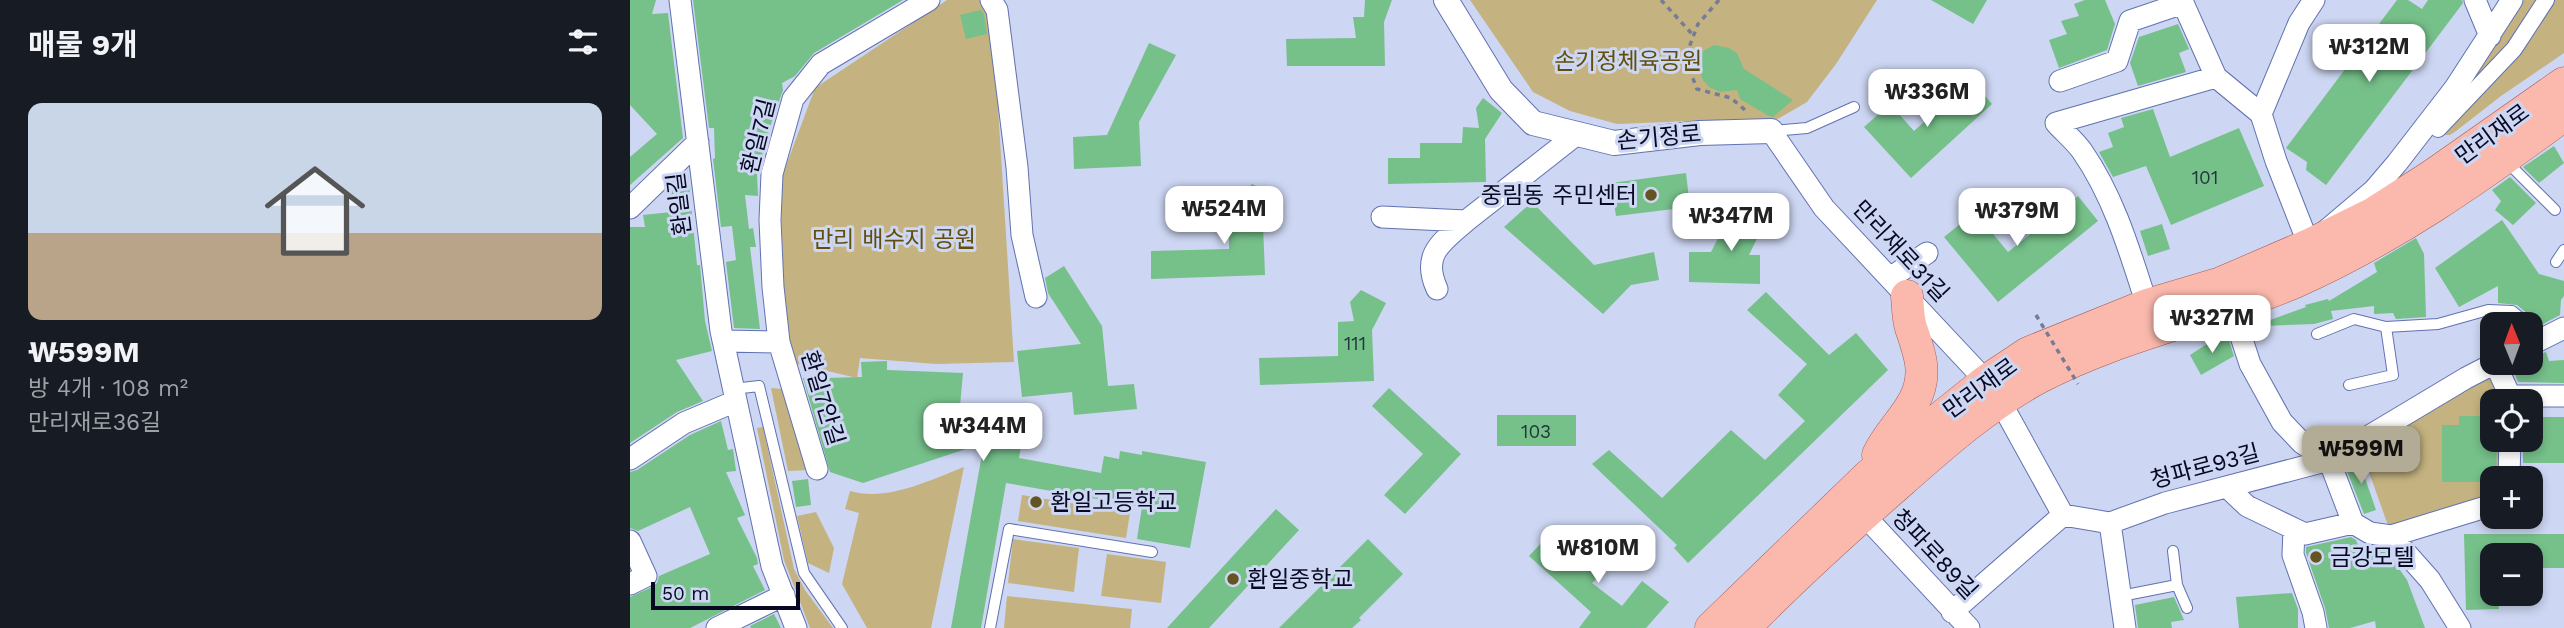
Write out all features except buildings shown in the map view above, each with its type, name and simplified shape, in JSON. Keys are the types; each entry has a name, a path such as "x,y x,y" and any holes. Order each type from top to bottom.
{"main road":[{"name":"만리재로","path":"1744,628 1863,514 1927,459 2028,354 2147,304 2221,283 2374,213 2564,83"},
{"name":"만리재로","path":"1711,628 1869,475 1993,391 2038,378 2094,353 2231,306 2294,282 2353,255 2560,125"},
{"path":"1869,475 1882,447 1914,401 1921,382 1923,364 1919,345 1898,287"},
{"path":"1869,475 1916,452 1927,459"}],"street":[{"name":"환일길","path":"680,0 723,341 772,566 796,628"},
{"name":"환일7길","path":"779,342 772,287 772,174 793,99 821,64 929,0"},
{"path":"991,0 997,10 1017,167 1022,235 1036,297"},
{"name":"손기정로","path":"1446,0 1502,90 1533,123 1614,143 1700,132 1771,131"},
{"path":"2262,114 2299,23 2314,0"},
{"path":"2475,0 2490,36"},
{"name":"만리재로","path":"2309,245 2375,190 2429,124 2512,0"},
{"name":"만리재로","path":"2438,129 2514,48 2546,0"},
{"path":"2060,82 2117,61 2130,21 2183,3 2216,77 2262,114 2276,161 2309,245"},
{"path":"2147,304 2126,238 2104,190 2081,150 2056,123 2216,77"},
{"name":"만리재로31길","path":"1771,131 1824,208 1993,391"},
{"path":"1437,289 1432,278 1431,262 1435,249 1466,221 1577,134"},
{"path":"630,208 698,142"},
{"path":"1382,217 1466,221"},
{"path":"1898,287 1927,253"},
{"path":"2231,306 2250,364 2282,422 2302,443 2329,460 2353,523 2370,533 2391,536 2480,509"},
{"path":"723,341 779,342"},
{"name":"환일7안길","path":"779,342 817,469"},
{"name":"청파로93길","path":"2063,515 2110,523 2165,503 2329,460 2480,371"},
{"name":"만리재로","path":"1993,391 2063,515"},
{"path":"630,459 684,423 735,395"},
{"path":"2543,397 2564,396"},
{"path":"2227,487 2247,506 2305,534 2353,523"},
{"name":"청파로89길","path":"1863,514 1969,628"},
{"path":"1952,612 2063,515"},
{"path":"2110,523 2125,628"},
{"path":"2294,529 2292,555 2313,612 2316,628"},
{"path":"2391,536 2430,580 2460,628"},
{"path":"630,541 646,576 630,584"},
{"path":"717,628 784,595"}],"lane":[{"path":"1771,131 1807,128 1854,107"},
{"path":"2504,159 2555,210"},
{"path":"2556,262 2564,250"},
{"path":"2317,334 2354,319 2386,327 2438,324 2488,310 2512,311 2546,332"},
{"path":"2349,385 2393,375 2386,327"},
{"path":"735,395 759,386 804,573 842,628"},
{"path":"990,628 1009,529 1152,552"},
{"path":"2173,551 2177,585 2187,608"},
{"path":"2121,596 2177,585"}],"path":[{"path":"1661,0 1693,35"},
{"path":"1718,0 1698,24 1685,58 1697,89 1731,98 1771,131"},
{"path":"2036,315 2078,384"}],"green space":[{"name":"만리 배수지 공원","path":"947,0 984,0 992,12 1014,362 936,364 860,358 857,378 793,363 785,319 780,182 815,88"},
{"name":"손기정체육공원","path":"1470,0 1877,0 1836,64 1807,102 1774,121 1744,119 1617,124 1570,111 1533,92"},
{"path":"2524,0 2564,0 2564,53 2450,135 2439,135 2486,56"},
{"path":"2480,375 2495,375 2501,389 2480,389 2480,452 2506,452 2506,466 2480,466 2480,505 2390,531 2360,447"},
{"path":"771,388 784,389 808,470 788,471"},
{"path":"763,427 794,569 805,590 833,628 810,628 784,560 757,428"},
{"path":"964,467 931,628 867,628 842,584 859,513 845,509 850,491 864,494 893,492"},
{"path":"1022,495 1130,513 1126,538 1018,521"},
{"path":"816,512 834,548 829,573 808,563 797,516"},
{"path":"1013,539 1079,548 1074,592 1008,583"},
{"path":"1107,554 1166,562 1161,603 1101,596"},
{"path":"1007,596 1132,609 1130,628 1004,628"}],"place":[{"name":"중림동 주민센터","path":"1651,195"},
{"name":"환일고등학교","path":"1036,502"},
{"name":"금강모텔","path":"2316,557"},
{"name":"환일중학교","path":"1233,579"}]}
